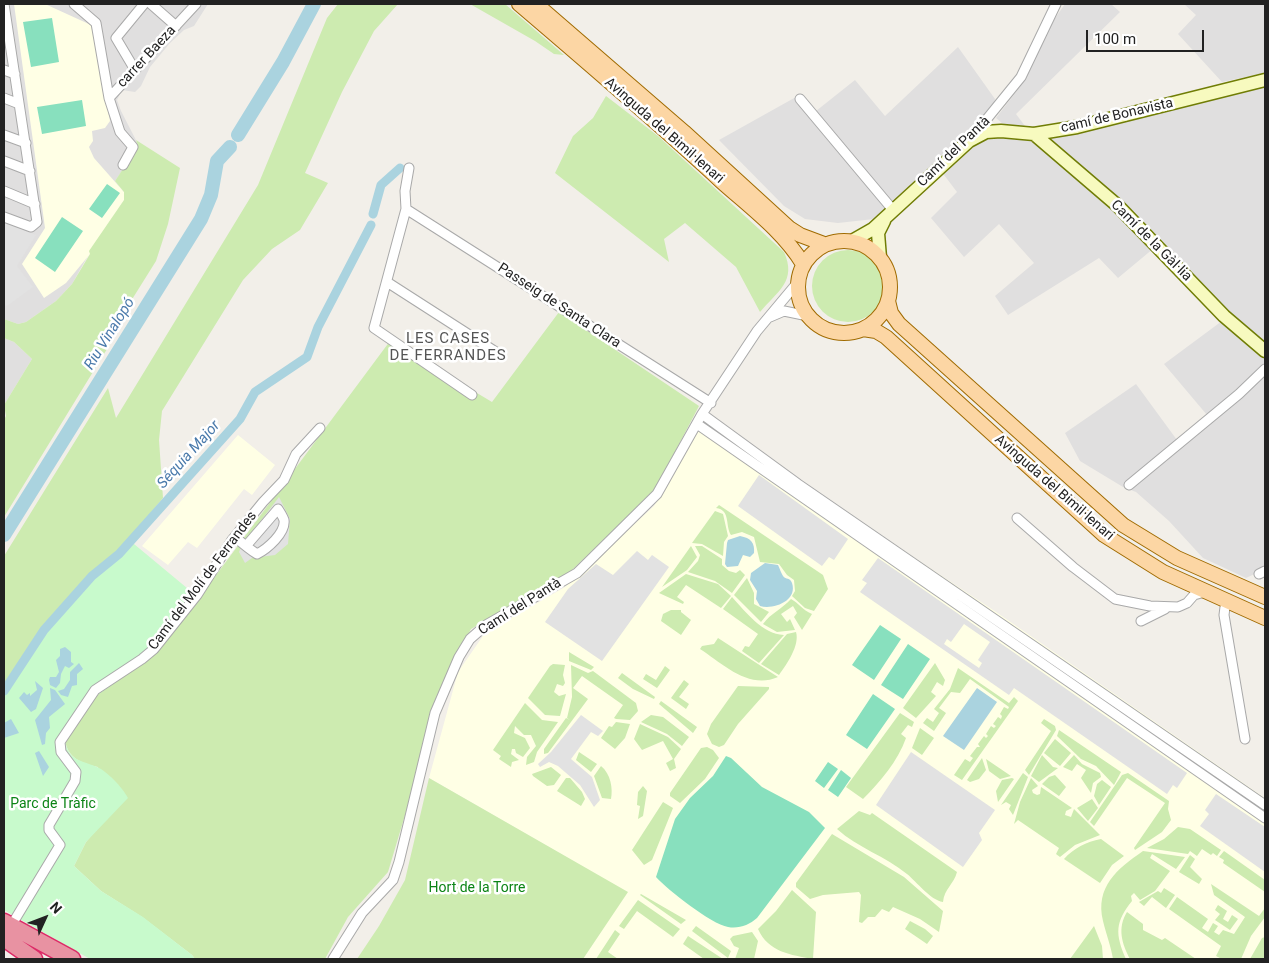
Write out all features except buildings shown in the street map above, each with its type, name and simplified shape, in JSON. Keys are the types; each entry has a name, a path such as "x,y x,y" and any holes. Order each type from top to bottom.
{"highway":[{"path":"6,929 34,959"},
{"path":"6,929 72,959"}],"main road":[{"name":"Avinguda del Bimil·lenari","path":"519,4 727,186 786,241 803,264"},
{"name":"Avinguda del Bimil·lenari","path":"536,4 684,132 789,228 800,236 824,244"},
{"path":"834,241 852,241 866,246 880,258 889,278 888,301 876,320 863,329 849,333 836,332 820,326 808,316 800,300 798,282 803,264 812,253 824,244 834,241"},
{"name":"Avinguda del Bimil·lenari","path":"888,301 891,313 899,324 1116,520 1177,558 1265,597"},
{"name":"Avinguda del Bimil·lenari","path":"863,329 886,337 1104,535 1162,572 1265,618"}],"street":[{"path":"73,4 96,23 109,98"},
{"path":"135,70 116,38 144,4 176,26"},
{"name":"carrer Baeza","path":"123,165 133,147 120,132 109,98 196,4"},
{"name":"Camí del Pantà","path":"852,241 872,229 969,141 999,107 1021,77 1056,6"},
{"path":"4,10 7,40 15,74 38,219 35,226 31,228 4,216"},
{"path":"4,70 15,74"},
{"name":"camí de Bonavista","path":"969,141 986,132 1001,131 1034,134 1077,127 1265,80"},
{"path":"4,98 19,104"},
{"path":"800,99 890,212"},
{"name":"Camí de la Gàl·lia","path":"1034,134 1118,206 1224,316 1265,351"},
{"path":"4,135 26,143"},
{"path":"4,161 30,171"},
{"path":"410,168 405,191 406,209 374,328 472,395"},
{"path":"4,191 35,204"},
{"name":"Passeig de Santa Clara","path":"406,209 711,403"},
{"name":"Camí del Pantà","path":"880,258 878,233 890,212"},
{"path":"387,282 499,354"},
{"name":"Camí del Pantà","path":"333,959 362,913 393,880 435,713 459,657 470,639 486,625 577,573 637,516 657,494 702,414 765,320 798,282"},
{"path":"765,320 784,311 808,316"},
{"path":"1128,485 1265,369"},
{"path":"702,414 813,494 1265,805"},
{"path":"697,424 1265,818"},
{"name":"Camí del Molí de Ferrandes","path":"6,929 60,845 49,830 49,824 75,781 76,772 61,752 60,742 95,690 154,650 196,595 235,537 263,502 284,480 296,454 320,428"},
{"path":"235,537 246,546 256,554 266,549 282,530 284,520 278,509 246,546"},
{"path":"1018,518 1073,567 1115,599 1150,606 1178,607 1187,603 1194,595 1206,592"},
{"path":"1231,603 1225,608 1224,615 1245,740"},
{"path":"1141,621 1170,607"}],"shaded area":[{"path":"4,4 208,4 194,26 184,30 170,43 150,67 141,86 135,92 122,90 117,100 139,146 115,181 124,192 72,284 56,301 26,322 18,324 4,319"},
{"path":"14,4 45,4 91,25 110,121 105,128 92,131 93,141 89,147 94,158 124,192 124,200 90,254 66,283 44,298 22,264 45,228"},
{"path":"1065,4 1111,4 1120,12 1016,114 1025,126 1011,127 1002,123 996,118 1019,88 1051,24"},
{"path":"1184,4 1265,4 1265,73 1222,82 1178,34 1196,15"},
{"path":"958,47 995,99 993,108 874,219 838,223 805,219 784,206 719,140 796,97 811,115 855,80 885,116"},
{"path":"1265,83 1265,347 1216,304 1049,138 1054,134"},
{"path":"1003,136 1028,139 1049,153 1108,203 1154,248 1118,278 1099,258 1008,315 995,296 1034,263 999,224 964,257 931,218 957,192 941,171 969,148 985,139"},
{"path":"4,222 36,235 17,266 33,287 7,306 4,305"},
{"path":"1222,321 1265,356 1265,569 1246,578 1203,558 1169,521 1136,492 1123,487 1080,461 1065,433 1136,384 1177,440 1207,415 1164,364"},
{"path":"4,338 14,342 32,359 4,405"},
{"path":"705,418 996,612 1265,798 1265,959 583,959 627,892 429,778 458,672 485,633 565,587 654,506"},
{"path":"238,435 275,465 252,495 244,489 197,548 188,542 168,565 142,546"},
{"path":"759,475 848,539 834,560 829,557 822,566 738,506"},
{"path":"279,497 290,519 288,544 275,555 252,558 245,563 239,552 242,545"},
{"path":"637,551 648,560 652,555 669,567 602,661 545,622 568,589 596,564 613,575"},
{"path":"878,558 1187,773 1177,788 1173,785 1167,794 1014,688 1009,695 860,592 867,583 862,580","holes":["964,624 990,642 978,660 982,663 979,668 944,644 947,639 951,642"]},
{"path":"581,715 603,731 598,736 591,732 571,759 592,777 600,800 594,807 580,785 558,766 549,762 540,767 538,764 551,752"},
{"path":"911,752 995,810 979,833 982,840 963,867 876,805"},
{"path":"1216,794 1265,827 1265,872 1200,826 1209,814 1205,810"}],"green space":[{"path":"338,4 398,4 374,31 342,92 305,173 328,183 300,230 272,249 243,280 162,411 159,440 163,498 129,539 134,544 92,580 45,631 4,690 4,556 108,388 116,418 258,185 327,18"},
{"path":"470,4 505,4 564,55 554,54"},
{"path":"52,18 59,62 31,67 23,22"},
{"path":"606,96 658,136 784,252 787,262 787,278 784,285 760,312 736,267 685,223 664,239 669,262 555,173 573,136 593,118"},
{"path":"82,100 86,126 42,134 37,107"},
{"path":"136,140 180,168 168,224 156,261 121,317 107,349 4,517 4,420 6,416 4,405 32,359 14,342 4,338 4,319 18,324 26,322 56,301 72,284 90,254 89,251 124,200 124,192 115,181 138,146"},
{"path":"107,184 120,193 102,218 89,209"},
{"path":"62,217 83,231 55,272 35,258"},
{"path":"848,250 868,256 878,266 884,286 878,306 868,316 848,322 828,316 818,306 812,286 818,266 828,256"},
{"path":"559,312 699,406 655,490 569,573 471,629 446,678 388,872 348,917 325,959 195,959 142,917 101,891 74,866 86,842 102,823 98,767 86,764 73,756 69,752 65,741 92,699 199,598 390,341 492,402"},
{"path":"719,505 823,575 828,589 814,611 805,608 792,596 795,591 794,580 787,575 779,564 760,562 754,537 742,532 731,535 726,515 721,509 716,508"},
{"path":"715,511 723,514 728,536 724,542 723,556 702,544 692,543"},
{"name":"Parc de Tràfic","path":"134,544 199,598 150,658 92,699 65,741 69,753 76,759 105,772 119,785 128,798 86,842 74,866 101,891 143,917 195,959 90,959 4,910 4,690 45,631 92,580"},
{"path":"691,546 697,557 687,570 662,587"},
{"path":"695,546 702,546 722,559 722,565 729,571 736,573 740,570 745,575 732,593 715,581 688,572 698,561 700,555"},
{"path":"686,574 718,584 731,596 721,608 686,585 677,597 684,602 683,604 659,593"},
{"path":"747,578 754,593 754,604 769,612 761,622 734,595"},
{"path":"732,597 762,626 776,634 784,635 759,663 742,651 745,646 749,647 758,634 723,609"},
{"path":"791,599 812,614 802,630 794,617 797,613 793,606 781,614 787,622 790,619 795,630 777,632 763,624 769,617"},
{"path":"671,610 681,610 691,620 681,635 661,621 663,614"},
{"path":"880,625 901,639 874,680 852,665"},
{"path":"796,632 796,643 789,660 779,675 761,664 787,634"},
{"path":"718,638 778,677 767,680 747,678 727,668 700,649 702,646 714,644"},
{"path":"908,644 930,659 903,699 881,685"},
{"path":"569,652 594,667 591,670 569,661"},
{"path":"935,663 945,680 943,686 937,682 931,692 936,696 916,718 903,708"},
{"path":"553,664 565,665 563,675 565,683 563,686 557,684 554,692 559,696 566,694 560,716 545,715 528,698"},
{"path":"571,665 588,673 593,671 636,703 638,711 630,720 614,718 623,705 582,676 573,688 588,699 548,753 544,754 544,749 566,718 570,720 567,718 572,697"},
{"path":"665,666 670,670 657,688 643,679 646,674 656,680"},
{"path":"958,668 1009,703 1014,697 1018,701 962,780 954,775 965,759 970,762 973,758 970,756 977,747 980,747 978,744 984,736 986,738 988,736 986,734 991,726 994,728 996,726 993,724 998,717 1001,719 1002,716 1000,714 1004,707 1008,709 1009,707 970,679 960,693 951,692 939,708 946,713 934,731 923,723 927,718 933,722 939,713 934,709 950,689"},
{"path":"622,673 655,697 654,699 633,689 618,678"},
{"path":"684,680 689,684 679,697 689,704 686,709 671,698"},
{"path":"738,686 769,687 769,689 738,724 724,745 719,747 712,744 707,734 711,724"},
{"path":"873,694 895,709 867,749 846,735"},
{"path":"661,701 697,727 693,733 659,704"},
{"path":"525,703 542,720 558,722 537,752 534,762 526,765 527,757 536,746 531,735 524,735 515,726 514,733 525,738 530,748 523,757 516,753 515,749 512,749 511,754 519,760 512,762 511,767 499,759 501,756 493,750"},
{"path":"900,713 914,722 912,727 908,725 901,734 906,738 903,747 882,778 863,799 846,787"},
{"path":"651,715 663,717 689,737 682,746 667,734 641,722"},
{"path":"1044,719 1055,726 1056,730 1029,775 1025,770 1051,731 1041,723"},
{"path":"616,722 630,724 625,738 615,749 601,738 609,726 612,727"},
{"path":"640,724 668,737 681,749 674,759 676,768 670,771 666,763 673,759 663,741 642,750 634,739"},
{"path":"920,728 934,738 922,755 912,748"},
{"path":"1059,730 1121,772 1114,785 1096,766 1081,759 1057,736"},
{"path":"1055,739 1071,753 1060,766 1044,753"},
{"path":"707,747 713,750 719,758 705,779 680,803 670,796 670,793 701,748"},
{"path":"579,752 597,764 591,772 576,760"},
{"path":"1042,755 1053,767 1058,768 1039,782 1031,776"},
{"path":"1074,755 1082,764 1100,773 1101,777 1093,783 1091,793 1081,778 1086,770 1077,764 1072,771 1063,767"},
{"path":"726,756 731,758 762,787 809,812 825,828 757,918 751,923 740,927 728,927 711,920 680,898 656,877 675,819 690,798 713,776"},
{"path":"982,758 986,770 979,779 970,782 967,780"},
{"path":"986,759 1011,776 1000,779 989,771"},
{"path":"828,762 838,769 824,788 815,781"},
{"path":"601,766 607,773 610,782 611,799 602,798 594,776"},
{"path":"551,767 561,775 554,785 547,786 532,774"},
{"path":"841,770 851,778 838,797 828,790"},
{"path":"1023,773 1028,777 1013,815 1009,809 1011,805 1006,802 1001,805"},
{"path":"1128,773 1169,801 1168,809 1171,820 1162,832 1135,850 1134,848 1165,803 1127,778 1094,826 1090,822 1122,775"},
{"path":"1055,775 1066,787 1059,796 1042,784 1049,777"},
{"name":"Hort de la Torre","path":"429,778 628,892 583,959 357,959 379,926 405,880"},
{"path":"566,778 570,778 582,792 585,799 581,806 557,791"},
{"path":"1031,778 1038,786 1032,790 1033,793 1040,794 1041,787 1072,808 1066,811 1065,815 1071,817 1074,809 1100,835 1075,845 1060,857 1056,854 1059,848 1018,820 1014,824 1020,802"},
{"path":"1014,779 998,802 996,791 1002,780"},
{"path":"1102,780 1111,787 1099,805 1094,796 1097,784"},
{"path":"643,786 647,791 643,816 638,819 640,806 637,805 638,792"},
{"path":"1092,799 1098,808 1088,821 1077,808"},
{"path":"663,802 673,808 652,860 644,865 632,850"},
{"path":"859,811 870,815 872,813 957,872 945,894 943,902 933,898 899,868 854,842 837,829"},
{"path":"1178,827 1190,829 1221,850 1217,856 1213,853 1211,855 1202,849 1197,856 1190,851 1188,854 1147,848 1164,839"},
{"path":"832,834 904,877 943,911 939,932 920,919 893,907 889,912 882,909 875,917 868,917 862,923 859,922 861,895 859,892 823,895 810,899 796,887 796,883"},
{"path":"1101,839 1124,856 1112,865 1100,883 1064,859 1081,846"},
{"path":"1143,851 1185,857 1176,869 1152,854 1150,858 1170,871 1155,891 1140,900 1134,893 1131,896 1132,901 1122,915 1118,929 1126,959 1113,959 1103,921 1102,898 1110,880"},
{"path":"1224,851 1265,880 1265,892 1223,863 1224,860 1219,857"},
{"path":"1190,855 1195,859 1190,867 1202,879 1199,884 1179,872"},
{"path":"1211,884 1259,916 1265,908 1265,917 1251,936 1241,959 1222,959 1216,956 1221,946 1169,909 1177,897 1208,919 1202,928 1208,932 1213,923 1218,926 1214,932 1219,935 1223,930 1234,934 1245,917 1214,895"},
{"path":"1164,888 1175,895 1166,908 1152,897 1144,906 1139,902 1158,891 1161,893"},
{"path":"792,890 816,912 813,959 789,954 774,948 762,937 758,929 776,911"},
{"path":"641,894 686,920 681,924"},
{"path":"638,900 680,929 673,937 637,911 624,929 619,926"},
{"path":"1218,905 1227,911 1223,919 1228,922 1232,915 1238,919 1230,930 1215,920 1220,914 1215,910"},
{"path":"1127,912 1143,924 1143,930 1162,940 1165,938 1196,959 1130,959 1125,948 1121,930"},
{"path":"910,921 933,936 927,944 905,929"},
{"path":"696,926 731,951 728,958 692,931"},
{"path":"1094,926 1102,946 1103,959 1070,959"},
{"path":"615,930 620,934 608,952 618,959 596,959"},
{"path":"752,932 758,941 754,959 735,959 739,948 734,946 730,939 733,936"},
{"path":"688,936 723,959 704,959 683,944"},
{"path":"1265,937 1265,959 1250,959 1262,938"}],"water":[{"path":"740,536 747,538 751,542 754,546 754,553 750,557 743,555 738,566 727,567 725,564 728,540"},
{"path":"765,563 778,565 783,576 792,583 793,589 788,599 771,607 760,606 756,599 757,591 750,580 751,573"},
{"path":"65,647 71,652 71,662 74,664 69,668 65,666 61,674 60,683 56,688 50,685 49,680 50,677 56,677 59,672 56,660 60,656 60,649"},
{"path":"79,663 83,669 77,674 77,685 72,686 68,697 61,695 58,691 64,689 70,680 70,672"},
{"path":"35,681 43,688 36,709 31,712 19,698 24,692 27,695 30,693 30,696 37,690"},
{"path":"50,688 55,690 65,704 49,717 50,728 46,733 45,744 42,745 35,720 51,700"},
{"path":"977,688 997,702 964,750 943,736"},
{"path":"11,719 19,733 4,738 4,723"},
{"path":"39,751 49,767 43,776 35,753"}],"waterway":[{"name":"Riu Vinalopó","path":"238,135 283,62 314,4"},
{"name":"Riu Vinalopó","path":"4,535 201,219 211,195 217,161 230,147"},
{"name":"Séquia Major","path":"373,214 381,185 400,168"},
{"name":"Séquia Major","path":"4,691 44,630 92,576 119,554 240,419 255,392 307,357 318,327 371,225"}],"district":[{"name":"LES CASES DE FERRANDES","path":"448,348"}]}
